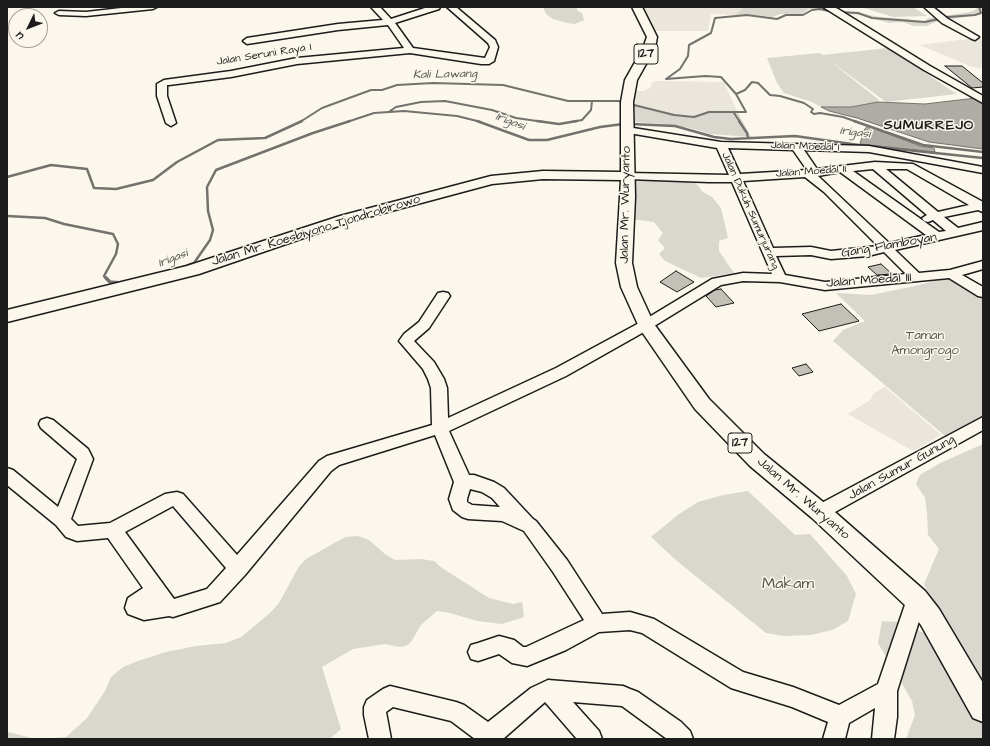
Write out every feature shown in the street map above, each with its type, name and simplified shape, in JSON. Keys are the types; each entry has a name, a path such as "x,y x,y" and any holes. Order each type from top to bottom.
{"main road":[{"name":"Jalan Mr. Wuryanto","path":"637,7 652,37 649,48 631,80 627,116 628,176 624,263 629,287 646,325 702,404 757,460 820,512 916,599 930,617 983,709"},
{"name":"Jalan Mr. Koesbiyono Tjondrobirowo","path":"7,316 193,270 345,219 491,180 543,175 628,176"}],"street":[{"path":"58,13 86,14 153,7"},
{"path":"375,7 390,22 410,50 486,61 491,58 494,47 493,43 451,7"},
{"path":"827,7 838,12 983,100"},
{"path":"928,7 942,19 975,37"},
{"path":"247,41 310,31 390,22 432,8"},
{"path":"310,31 314,40"},
{"name":"Jalan Seruni Raya I","path":"171,123 162,96 162,84 164,83 231,74 296,61 410,50"},
{"name":"Jalan Moedal I","path":"627,116 721,145 869,150 983,170"},
{"name":"Jalan Dukuh Sumurjurang","path":"721,145 770,252 780,278"},
{"path":"796,147 812,173 916,277"},
{"path":"875,165 956,233"},
{"name":"Jalan Moedal II","path":"628,176 709,179 812,173 875,165 911,166 982,207"},
{"path":"844,170 937,237"},
{"path":"916,221 957,210 982,207"},
{"name":"Gang Flamboyan","path":"770,252 811,250 831,255 868,252 983,226"},
{"name":"Jalan Moedal III","path":"155,590 135,604 135,608 144,611 169,607 173,608 213,596 238,569 325,466 333,460 440,428 561,372 646,325 717,282 743,277 780,278 825,286 951,274 983,266"},
{"path":"951,274 983,293"},
{"path":"443,296 424,325 406,340 409,346 429,366 439,388 440,428 463,482 458,499 459,505 468,512 504,514 530,526"},
{"name":"Jalan Sumur Gunung","path":"820,512 983,423"},
{"path":"46,424 82,453 84,459 62,520"},
{"path":"7,475 62,520 68,529 77,534 113,530 171,499 177,499 238,569"},
{"path":"463,482 474,482 493,490 511,505 530,526 560,566 597,623"},
{"path":"113,530 155,590 169,607"},
{"path":"883,739 886,717 886,691 916,599"},
{"path":"478,652 499,645 507,647 519,656 527,657 559,643 597,623 630,621 647,625 738,681 793,697 840,716"},
{"path":"548,690 591,739"},
{"path":"380,739 375,715 375,707 390,696 456,712 492,738 496,730 538,695 548,690 622,696 630,699 674,730 682,739"},
{"path":"834,739 840,716 886,691"}],"shaded area":[{"path":"644,7 744,8 736,15 711,14 708,31 654,31"},
{"path":"975,38 983,39 983,68 972,67 920,45"},
{"path":"653,82 724,82 737,111 708,111 693,117 629,104 629,91 644,91 650,88"},
{"path":"976,98 983,102 983,149 929,142 857,118 829,111 821,107 851,107 878,102 925,104"},
{"path":"868,126 920,146 934,148 935,152 860,144 864,130"},
{"path":"885,387 941,435 913,451 848,414 870,400 874,393"}],"green space":[{"path":"543,7 576,7 578,11 582,13 584,20 575,24 553,19 546,14"},
{"path":"743,7 821,7 825,9 809,9 802,14 781,14 772,17 747,14 736,15"},
{"path":"861,7 913,7 927,16 893,17"},
{"path":"974,7 983,7 983,14 936,22 926,26 914,26 902,22 889,23 844,12 860,13 879,17 910,19 912,22 923,22 929,18 970,12 977,9"},
{"path":"888,48 957,94 886,102 822,55"},
{"path":"820,53 879,100 878,102 851,107 821,107 812,102 784,93 777,83 767,58"},
{"path":"629,104 693,117 708,111 737,111 751,137 710,134 690,128 633,122"},
{"path":"632,181 694,181 703,192 712,197 721,208 728,238 719,241 719,251 734,273 701,278 665,261 659,254 665,248 658,240 663,233 654,222 631,219"},
{"name":"Taman Amongrogo","path":"953,276 983,295 983,416 945,436 833,341 843,330 865,321 836,293 871,295"},
{"path":"983,444 983,739 906,739 915,715 912,701 878,643 882,621 900,622 924,633 944,625 924,584 939,549 928,535 925,498 916,484 920,475 940,463"},
{"name":"Makam","path":"748,491 795,535 810,534 847,576 856,594 848,621 832,630 811,635 784,636 766,633 677,561 651,537 679,514 698,502 723,495"},
{"path":"358,536 369,540 385,554 395,560 421,559 434,561 442,568 489,598 513,604 522,602 524,617 502,624 477,621 450,613 437,611 421,625 411,642 406,646 399,647 385,644 353,649 322,667 341,729 330,739 35,739 66,737 87,718 105,691 111,677 123,667 166,652 196,646 226,643 241,637 270,613 279,603 298,568 306,559 345,537"},
{"path":"9,732 35,739 7,739 7,734"}],"building":[{"path":"945,66 962,66 983,83 983,87 972,88"},
{"path":"881,264 892,274 877,275 868,267"},
{"path":"676,271 694,282 677,292 660,282"},
{"path":"721,289 734,303 716,307 706,296 715,290"},
{"path":"841,304 859,321 819,331 802,314"},
{"path":"806,364 813,372 799,376 792,368"}],"waterway":[{"path":"839,12 858,13 872,18 925,22 948,17 975,15 981,13 979,7"},
{"path":"736,94 721,77 705,76 666,79 680,69 688,56 689,45 711,33 715,18 747,15 777,19 786,15 803,15 812,10 820,9 833,12"},
{"name":"Kali Lawang","path":"736,94 745,90 752,82 758,83 770,95 780,96 804,103 813,109 811,112 814,114 820,113 843,117 857,122"},
{"name":"Kali Lawang","path":"300,122 322,108 371,90 382,90 397,85 433,83 503,85 568,101 592,101"},
{"name":"Kali Lawang","path":"592,101 618,101 674,115 694,117 709,112 746,112 736,94"},
{"name":"Irigasi","path":"390,111 396,107 421,102 445,101 492,110 516,118 537,121"},
{"name":"Irigasi","path":"571,122 582,120 591,110 592,101"},
{"name":"Irigasi","path":"350,121 374,113 404,111 457,116 477,121"},
{"name":"Irigasi","path":"734,113 740,122"},
{"name":"Irigasi","path":"183,267 194,263 210,240 213,230 208,211 207,187 216,170 313,133 350,121"},
{"name":"Irigasi","path":"477,121 481,122"},
{"name":"Irigasi","path":"477,121 529,140 547,140 600,127 623,124"},
{"name":"Irigasi","path":"537,121 559,124 571,122"},
{"name":"Irigasi","path":"537,121 544,122"},
{"name":"Irigasi","path":"571,122 577,121"},
{"name":"Irigasi","path":"739,121 747,133 748,138"},
{"path":"854,121 923,145 983,152"},
{"name":"Kali Lawang","path":"7,177 51,165 87,169 94,188 116,189 153,180 177,162 218,140 265,138 300,122"},
{"name":"Irigasi","path":"631,124 675,126 714,137 731,139 795,136 859,145 983,158"},
{"name":"Irigasi","path":"7,216 45,218 64,224 113,234 118,244 116,254 104,276 110,282 121,283"}],"district":[{"name":"SUMURREJO","path":"929,126"}]}
